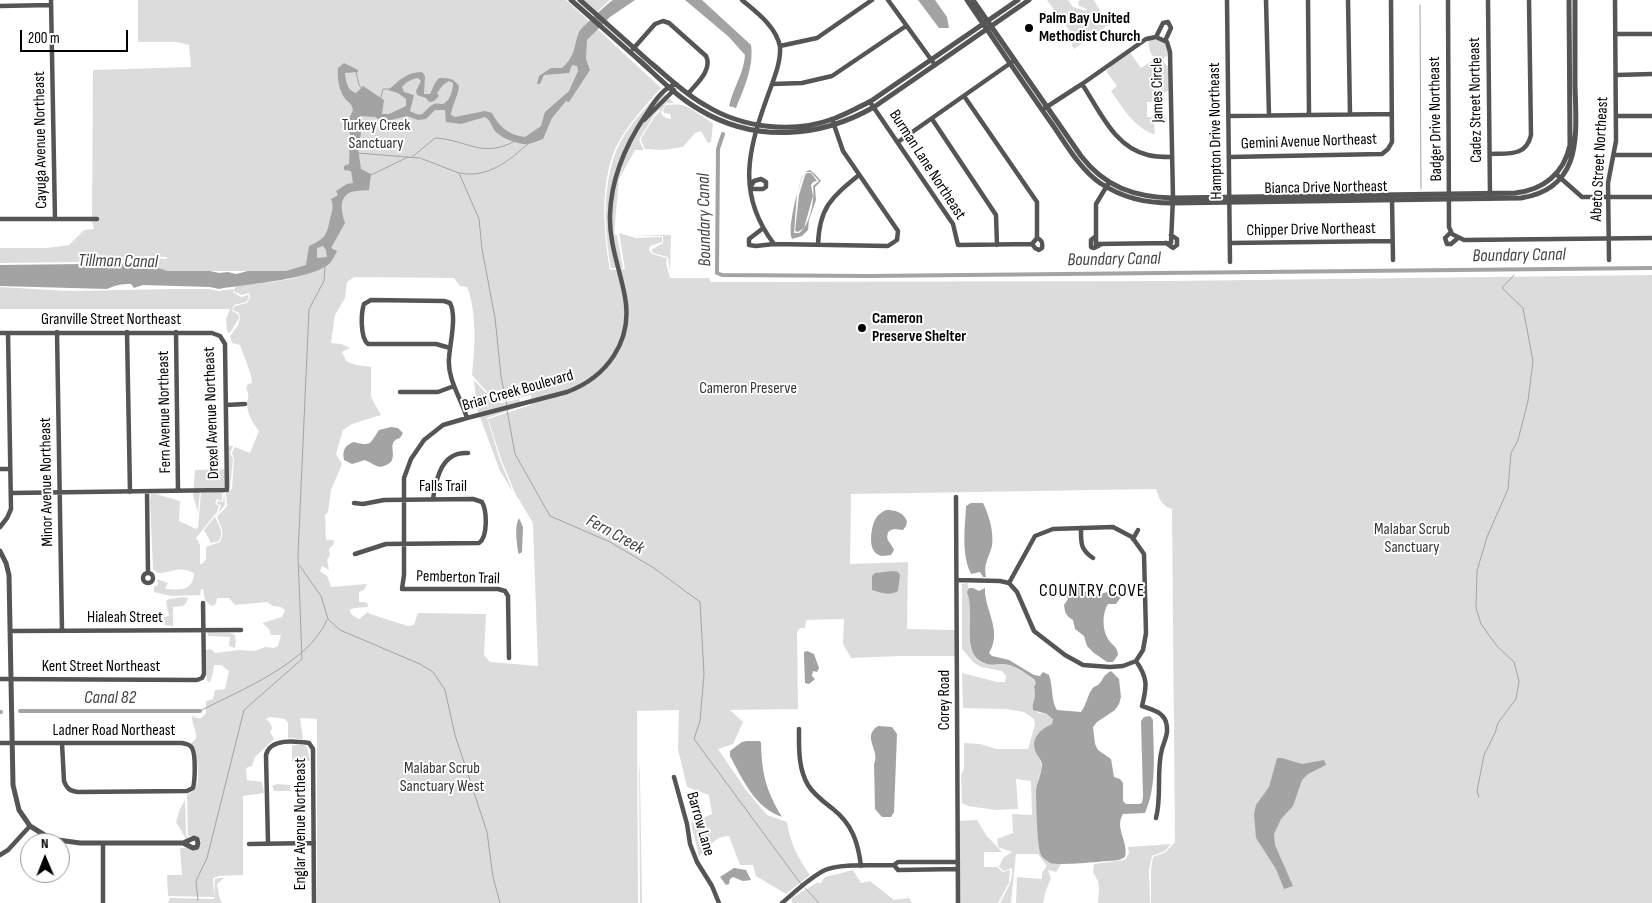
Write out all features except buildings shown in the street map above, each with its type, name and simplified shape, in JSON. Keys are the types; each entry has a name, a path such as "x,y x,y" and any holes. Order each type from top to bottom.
{"street":[{"path":"571,0 608,33 705,106 756,128"},
{"path":"580,0 612,28 674,93 702,111 736,126 794,133 856,117 874,107 1029,0"},
{"path":"742,0 767,22 780,46 779,60 756,128 749,160 753,206 762,229 774,244"},
{"path":"780,46 818,38 872,0"},
{"path":"888,0 935,65"},
{"path":"967,0 985,22"},
{"path":"973,0 985,22"},
{"path":"833,122 870,102 1018,0"},
{"name":"Hampton Drive Northeast","path":"1227,0 1230,262"},
{"path":"1266,0 1269,116"},
{"path":"1308,0 1309,115"},
{"path":"1348,0 1350,114"},
{"path":"1229,116 1390,114 1391,0"},
{"name":"Badger Drive Northeast","path":"1448,0 1450,197 1454,235 1464,240 1608,239"},
{"name":"Cadez Street Northeast","path":"1488,0 1490,196"},
{"path":"1490,154 1524,150 1528,145 1531,135 1529,0"},
{"name":"Bianca Drive Northeast","path":"985,22 1073,149 1107,184 1127,191 1172,200 1490,196 1529,191 1558,176 1566,159 1570,145 1573,76 1572,23 1569,0"},
{"name":"Bianca Drive Northeast","path":"1572,23 1575,0"},
{"name":"Abeto Street Northeast","path":"1609,260 1608,183 1616,141 1615,0"},
{"path":"0,6 51,3"},
{"name":"Cayuga Avenue Northeast","path":"51,3 55,220"},
{"path":"632,50 655,24 663,21 669,23 706,56 709,62 708,68 688,94"},
{"path":"1156,37 1163,24 1168,22 1171,28 1165,41"},
{"path":"772,84 802,84 832,76 906,26"},
{"path":"1615,34 1652,34"},
{"name":"James Circle","path":"1044,108 1082,84 1144,40 1156,37 1165,41 1169,46 1171,243 1102,244"},
{"path":"898,142 1012,62"},
{"path":"1616,75 1652,74"},
{"path":"668,86 676,84"},
{"path":"674,93 676,84"},
{"path":"1082,84 1114,134 1124,144 1149,156 1171,158"},
{"name":"Briar Creek Boulevard","path":"402,589 404,575 404,478 411,459 424,440 443,426 581,387 599,374 609,363 621,342 626,312 625,297 611,236 611,193 624,152 639,124 668,86"},
{"name":"Briar Creek Boulevard","path":"639,124 674,93"},
{"path":"932,119 996,215 997,245 1032,244 1037,238 1037,202 964,96"},
{"name":"Burman Lane Northeast","path":"870,102 953,224 958,245 997,245"},
{"name":"Gemini Avenue Northeast","path":"1229,157 1382,154 1392,142 1390,114"},
{"path":"1616,116 1652,116"},
{"path":"762,229 749,239 749,245 888,246 897,240 898,231 843,151 833,122"},
{"path":"1614,155 1652,154"},
{"path":"818,245 818,228 825,209 837,193 859,174"},
{"path":"1558,176 1582,197 1652,197"},
{"path":"1102,244 1096,244 1096,204 1107,184"},
{"path":"1392,197 1393,260"},
{"path":"0,219 97,219"},
{"path":"1096,236 1091,240 1091,247 1094,248 1102,244"},
{"path":"1032,244 1038,250 1042,248 1041,240 1037,238"},
{"path":"1608,239 1652,238"},
{"name":"Chipper Drive Northeast","path":"1230,243 1392,241"},
{"path":"450,348 436,344 368,344 364,342 362,336 364,304 371,300 447,302 452,308 450,348 449,366 454,386 467,418"},
{"name":"Minor Avenue Northeast","path":"57,332 62,631"},
{"path":"127,332 130,492"},
{"name":"Granville Street Northeast","path":"0,333 176,332 212,333 220,336"},
{"name":"Fern Avenue Northeast","path":"176,332 178,491"},
{"path":"0,527 10,513 11,493 8,333"},
{"name":"Drexel Avenue Northeast","path":"178,491 227,490 225,344 220,336"},
{"path":"400,392 438,392 454,386"},
{"path":"226,404 245,404"},
{"path":"433,499 436,477 441,467 456,454 468,453"},
{"path":"0,469 10,469"},
{"path":"11,493 178,491"},
{"path":"147,492 148,573"},
{"name":"Corey Road","path":"956,497 958,580 958,903"},
{"name":"Falls Trail","path":"354,503 363,504 403,499 473,499 482,502 484,506 484,534 482,540 476,544 404,544"},
{"path":"958,580 1009,583 1018,592 1034,631 1065,655 1083,665 1123,666 1136,661 1143,650 1146,633 1144,554 1134,539 1121,531 1113,527 1053,529 1035,536 1009,583"},
{"path":"1082,528 1081,544 1086,553 1093,558"},
{"path":"1134,539 1138,530"},
{"path":"1031,531 1035,536"},
{"path":"355,554 386,544 404,544"},
{"path":"0,551 9,575 11,742 13,785 19,810 30,826 51,839 80,844 183,843"},
{"name":"Pemberton Trail","path":"402,589 498,589 505,591 508,596 509,658"},
{"path":"203,603 204,630"},
{"name":"Kent Street Northeast","path":"0,679 197,680 202,678 204,674 204,630"},
{"name":"Hialeah Street","path":"10,631 241,630"},
{"path":"1136,661 1144,672 1146,688 1142,706 1160,713 1166,721 1167,736 1162,750 1159,805 1156,818"},
{"path":"799,729 799,758 805,779 816,796 840,815 851,827 859,849 861,866"},
{"name":"Ladner Road Northeast","path":"0,743 11,742 189,744 194,750 195,782 193,788 187,791 71,791 64,782 62,743"},
{"name":"Englar Avenue Northeast","path":"268,843 267,750 272,745 281,743 306,743 311,745 313,749 314,903"},
{"name":"Barrow Lane","path":"674,777 687,824 690,844 697,862 712,886 719,903"},
{"path":"0,854 8,850 30,826"},
{"path":"249,844 314,843"},
{"path":"103,844 103,903"},
{"path":"894,866 898,862 958,862"},
{"path":"933,862 933,869"},
{"path":"782,903 816,875 827,869 861,866 894,866 898,870 958,869"}],"green space":[{"path":"138,0 566,0 661,88 625,131 611,161 607,176 604,207 610,270 625,269 619,233 636,238 662,237 662,242 650,246 649,250 652,254 667,258 666,263 670,278 709,278 711,282 1170,281 1652,275 1652,903 1151,903 1153,857 1166,852 1175,842 1172,509 1161,502 1156,489 851,494 850,564 908,562 907,629 955,630 956,656 851,658 843,644 844,619 806,620 805,628 800,628 797,632 798,709 730,710 743,722 733,744 718,749 746,790 767,815 787,822 795,850 810,875 786,894 756,876 753,865 740,865 729,836 716,840 699,856 691,823 712,814 709,795 687,787 678,749 679,710 637,711 638,903 317,903 317,719 300,718 303,739 288,738 288,723 285,719 270,717 266,719 272,728 270,732 274,739 255,757 252,766 246,768 247,780 262,782 264,793 243,796 243,875 213,878 214,897 168,896 167,875 182,875 180,848 200,847 201,841 197,836 188,836 187,795 195,788 198,777 197,758 191,743 196,739 192,716 200,719 206,713 206,701 213,699 215,690 225,689 229,671 221,665 214,665 210,682 207,681 206,650 211,649 215,653 239,650 255,651 265,647 274,648 278,646 281,635 271,635 269,629 262,623 282,617 285,610 267,602 235,605 229,598 217,598 216,604 212,606 205,601 203,589 201,589 200,595 171,596 154,592 154,587 158,585 157,579 168,583 165,589 181,589 189,586 194,573 179,569 158,573 153,569 151,494 180,501 179,521 196,529 198,527 201,493 222,493 222,501 217,499 215,503 219,506 217,512 196,538 200,545 200,564 202,564 206,559 206,547 220,542 222,535 217,517 227,506 226,493 232,489 234,459 232,453 235,447 250,453 259,431 247,407 248,395 246,388 248,384 252,383 249,370 240,345 232,343 230,336 240,320 239,313 233,310 235,306 247,303 250,298 249,293 242,295 233,291 237,285 287,280 313,271 168,271 143,263 145,257 167,259 167,257 145,256 142,261 111,262 107,259 85,262 0,263 0,248 47,248 69,245 84,230 94,229 92,221 93,70 191,67 189,45 177,42 138,42","holes":["354,277 454,278 460,286 467,287 470,297 474,319 472,375 488,393 490,400 503,401 531,395 531,405 488,419 515,493 533,523 538,666 490,662 484,655 486,614 418,613 414,625 408,626 368,612 359,619 352,615 349,610 368,607 368,604 365,602 359,602 359,592 364,590 367,584 331,587 327,576 320,571 322,566 329,570 327,559 330,556 329,549 333,545 334,540 326,540 325,515 328,512 331,490 342,464 336,454 343,430 352,424 381,415 371,397 371,367 356,365 346,361 342,352 350,348 341,344 331,343 335,315 345,298 347,282"]},
{"path":"583,0 610,0 597,12"},
{"path":"1047,0 1068,0 1073,7 1086,11 1087,9 1079,6 1078,2 1080,0 1094,0 1108,25 1074,49 1072,46 1072,34"},
{"path":"1148,40 1161,40 1168,47 1168,55 1164,58 1164,63 1169,67 1169,90 1164,93 1162,101 1147,102 1147,117 1166,117 1167,123 1154,123 1155,134 1146,131 1124,110 1111,91 1117,86 1106,71 1111,67 1110,65 1129,51 1141,68 1155,59 1150,52"},
{"path":"661,91 674,103 666,103 662,112 659,110 654,115 639,140 644,150 635,150 619,179 614,234 617,235 623,268 611,268 606,208 612,163 626,133"},
{"path":"666,105 684,106 711,122 713,124 711,142 708,143 701,131 695,133 683,147 662,150 645,149 641,140 655,116 660,111 663,116 671,118 670,114 664,113 663,110"},
{"path":"631,235 671,235 670,272 668,257 653,253 651,250 663,243 663,236"},
{"path":"0,287 68,291 209,289 219,291 233,289 233,292 241,297 248,295 249,298 246,302 234,305 232,311 238,314 239,318 230,333 227,332 226,319 230,309 0,309"},
{"path":"474,380 487,394 490,402 503,403 519,399 522,406 487,418 500,460 513,492 500,471 477,409"},
{"path":"228,446 233,446 230,453 233,459 230,488 224,492 225,505 215,517 221,534 219,541 211,543 204,530 218,513 221,506 217,501 223,502 224,493 200,492 198,512 193,496 195,470 227,469"},
{"path":"968,583 970,602 969,636 972,652 983,663 1011,666 1034,679 1036,683 1034,687 1036,696 1033,705 1038,713 1047,714 1053,718 1052,724 1037,734 1035,740 1042,768 1036,792 1039,846 1041,855 1049,863 1061,864 1056,872 1048,870 1051,878 1043,903 1016,903 1017,877 1042,879 1042,873 1047,866 1038,854 1016,854 1011,903 1000,903 1010,883 1012,868 1004,871 999,867 1003,858 1012,852 998,847 997,839 1013,833 1012,814 1032,815 1031,781 1016,779 1018,809 996,810 968,806 962,803 961,775 964,768 964,743 980,744 996,749 1028,749 1035,725 1034,719 1024,712 1006,709 963,708 962,673 997,682 1005,682 1006,676 1002,671 981,667 973,662 962,649 962,584"},
{"path":"183,597 188,598 183,606 173,607 173,626 165,625 164,617 169,616 166,601"},
{"path":"208,632 231,633 235,635 235,648 229,646 230,637 208,636"},
{"path":"292,745 304,745 307,747 310,761 292,761"},
{"path":"639,761 640,775 642,903 640,903"},
{"path":"277,784 290,785 290,791 274,791 272,786"},
{"path":"185,800 186,836 188,837 186,839 176,822"},
{"path":"977,820 986,835 1002,852 984,852 984,867 997,867 1003,872 1010,870 1009,883 998,903 959,903 958,821"},
{"path":"1171,844 1165,851 1152,856 1149,870 1150,903 1098,903 1099,888 1098,881 1093,872 1094,864 1125,860 1129,853 1128,847"},
{"path":"853,870 861,883 870,881 894,900 909,898 912,903 792,903 792,898 818,882 820,884 825,877"},
{"path":"224,878 217,884 222,903 168,903 170,898 214,899 215,879"}],"shaded area":[{"path":"613,0 635,0 610,17 587,40 586,59 590,70 569,102 566,101 552,118 543,139 526,144 509,140 497,133 485,117 461,124 446,122 445,110 435,110 426,119 418,120 407,116 383,122 375,117 360,116 359,153 361,169 371,174 369,190 351,192 343,199 342,211 345,223 331,248 337,251 331,262 323,268 295,277 219,289 210,287 143,285 134,288 131,284 107,289 0,286 0,265 85,264 107,260 111,264 143,263 168,271 210,271 236,274 248,271 286,271 306,265 309,246 322,239 328,229 332,209 331,199 338,195 336,191 347,184 353,183 351,171 344,170 344,166 349,164 349,119 353,110 340,89 338,68 344,63 358,70 358,72 345,73 349,88 356,93 363,86 384,100 382,114 389,114 406,106 406,99 398,93 388,90 407,75 422,72 425,76 424,94 430,94 439,78 450,79 459,86 451,115 455,117 485,111 492,113 505,130 525,137 541,126 545,112 569,91 578,71 577,66 572,65 569,73 544,75 540,84 537,84 539,76 551,68 562,68 567,63 572,55 579,32","holes":["418,78 421,81 416,91 417,95 426,98 429,102 434,101 439,96 437,93 443,85 449,81 453,83 452,92 448,100 443,104 430,106 422,114 410,111 414,95 404,92 402,87 409,81","323,246 327,257 317,258 317,248"]},
{"path":"685,0 702,0 751,45 750,69 736,108 729,106 743,68 745,55 729,37"},
{"path":"918,0 935,0 947,17 949,28 939,28"},
{"path":"810,170 821,181 815,187 816,200 809,220 808,230 802,236 792,239 791,226 797,194 794,233 799,233 806,225 812,205 813,186 819,181 811,172 806,172"},
{"path":"807,173 811,173 817,181 811,185 813,196 804,228 798,232 795,231 799,195"},
{"path":"391,427 398,428 403,433 394,442 393,459 387,465 380,467 365,460 352,464 344,460 343,453 348,445 354,442 370,443 379,430"},
{"path":"971,503 983,503 991,524 992,546 986,565 986,577 983,577 980,572 971,574 966,558 964,541 966,506"},
{"path":"886,510 898,512 907,521 903,530 894,529 889,531 888,539 894,550 891,555 882,556 875,553 871,544 871,538 876,518"},
{"path":"519,518 523,527 522,552 519,554 516,530"},
{"path":"898,572 900,575 898,591 889,594 872,590 872,576 875,573"},
{"path":"1071,582 1078,585 1089,595 1107,592 1121,597 1116,604 1108,604 1104,617 1106,635 1116,648 1118,655 1113,662 1107,662 1087,646 1084,636 1075,629 1073,620 1066,614 1064,605 1068,599 1063,589 1064,585"},
{"path":"969,588 979,591 985,588 985,596 994,628 993,645 989,653 992,656 1009,660 1034,675 1040,676 1043,672 1049,675 1057,710 1081,712 1092,689 1106,675 1111,671 1119,679 1121,697 1119,704 1115,710 1097,722 1093,727 1095,744 1098,750 1111,759 1114,777 1120,779 1123,783 1123,801 1126,804 1142,803 1141,721 1144,717 1150,716 1153,720 1154,767 1152,791 1145,813 1123,814 1120,825 1126,851 1125,857 1119,860 1055,864 1049,862 1041,855 1036,790 1042,764 1034,744 1038,734 1052,724 1053,719 1047,714 1033,710 1034,687 1036,683 1034,679 1011,666 984,663 976,658 970,642 970,611 967,592"},
{"path":"807,651 814,654 819,668 817,672 813,671 812,676 815,679 809,684 805,683 804,652"},
{"path":"878,726 892,727 897,734 894,812 891,817 882,817 875,809 875,754 871,735"},
{"path":"760,741 761,743 762,764 766,782 772,799 782,817 764,807 757,800 730,756 730,751 742,742"},
{"path":"1277,758 1302,764 1324,760 1326,765 1308,774 1302,780 1293,806 1281,819 1274,834 1275,845 1293,886 1284,889 1276,869 1256,838 1254,814 1256,805 1269,787"},
{"path":"734,868 746,870 751,880 743,881 733,877 730,879 729,884 726,885 720,877"}],"waterway":[{"path":"1420,5 1421,189"},
{"path":"356,72 362,89"},
{"path":"381,97 383,89 390,89"},
{"name":"Boundary Canal","path":"723,134 718,149 717,273 722,275 867,276 1652,268"},
{"path":"412,157 435,138 484,148 503,146 515,141"},
{"name":"Fern Creek","path":"460,173 470,174 489,171 515,155 530,142"},
{"name":"Fern Creek","path":"357,153 420,158 459,173 479,219 507,406"},
{"path":"371,175 408,157"},
{"path":"198,900 196,881 207,858 244,710 302,659 298,555 309,309 324,281 325,266"},
{"path":"1479,797 1477,791 1484,755 1498,723 1516,699 1519,681 1514,662 1497,646 1481,624 1476,608 1477,571 1487,537 1508,489 1511,453 1518,440 1528,401 1533,361 1523,308 1502,288 1514,275"},
{"name":"Fern Creek","path":"507,410 515,454 550,516 610,542 654,568 700,602 704,674 700,721 694,739 801,884"},
{"path":"300,566 321,596 328,619 340,630 420,664 433,672 445,690 455,735 487,832 493,877 500,903"},
{"path":"200,711 253,685 289,663 318,636 327,620"},
{"name":"Canal 82","path":"20,711 200,711"},
{"name":"Fern Creek","path":"805,888 819,903"}],"place":[{"name":"Palm Bay United Methodist Church","path":"1029,28"},
{"name":"Cameron Preserve Shelter","path":"862,328"}],"district":[{"name":"COUNTRY COVE","path":"1092,591"}],"park label":[{"name":"Turkey Creek Sanctuary","path":"376,135"},
{"name":"Cameron Preserve","path":"748,389"},
{"name":"Malabar Scrub Sanctuary","path":"1412,539"},
{"name":"Malabar Scrub Sanctuary West","path":"442,778"}],"water label":[{"name":"Tillman Canal","path":"118,262"}]}
